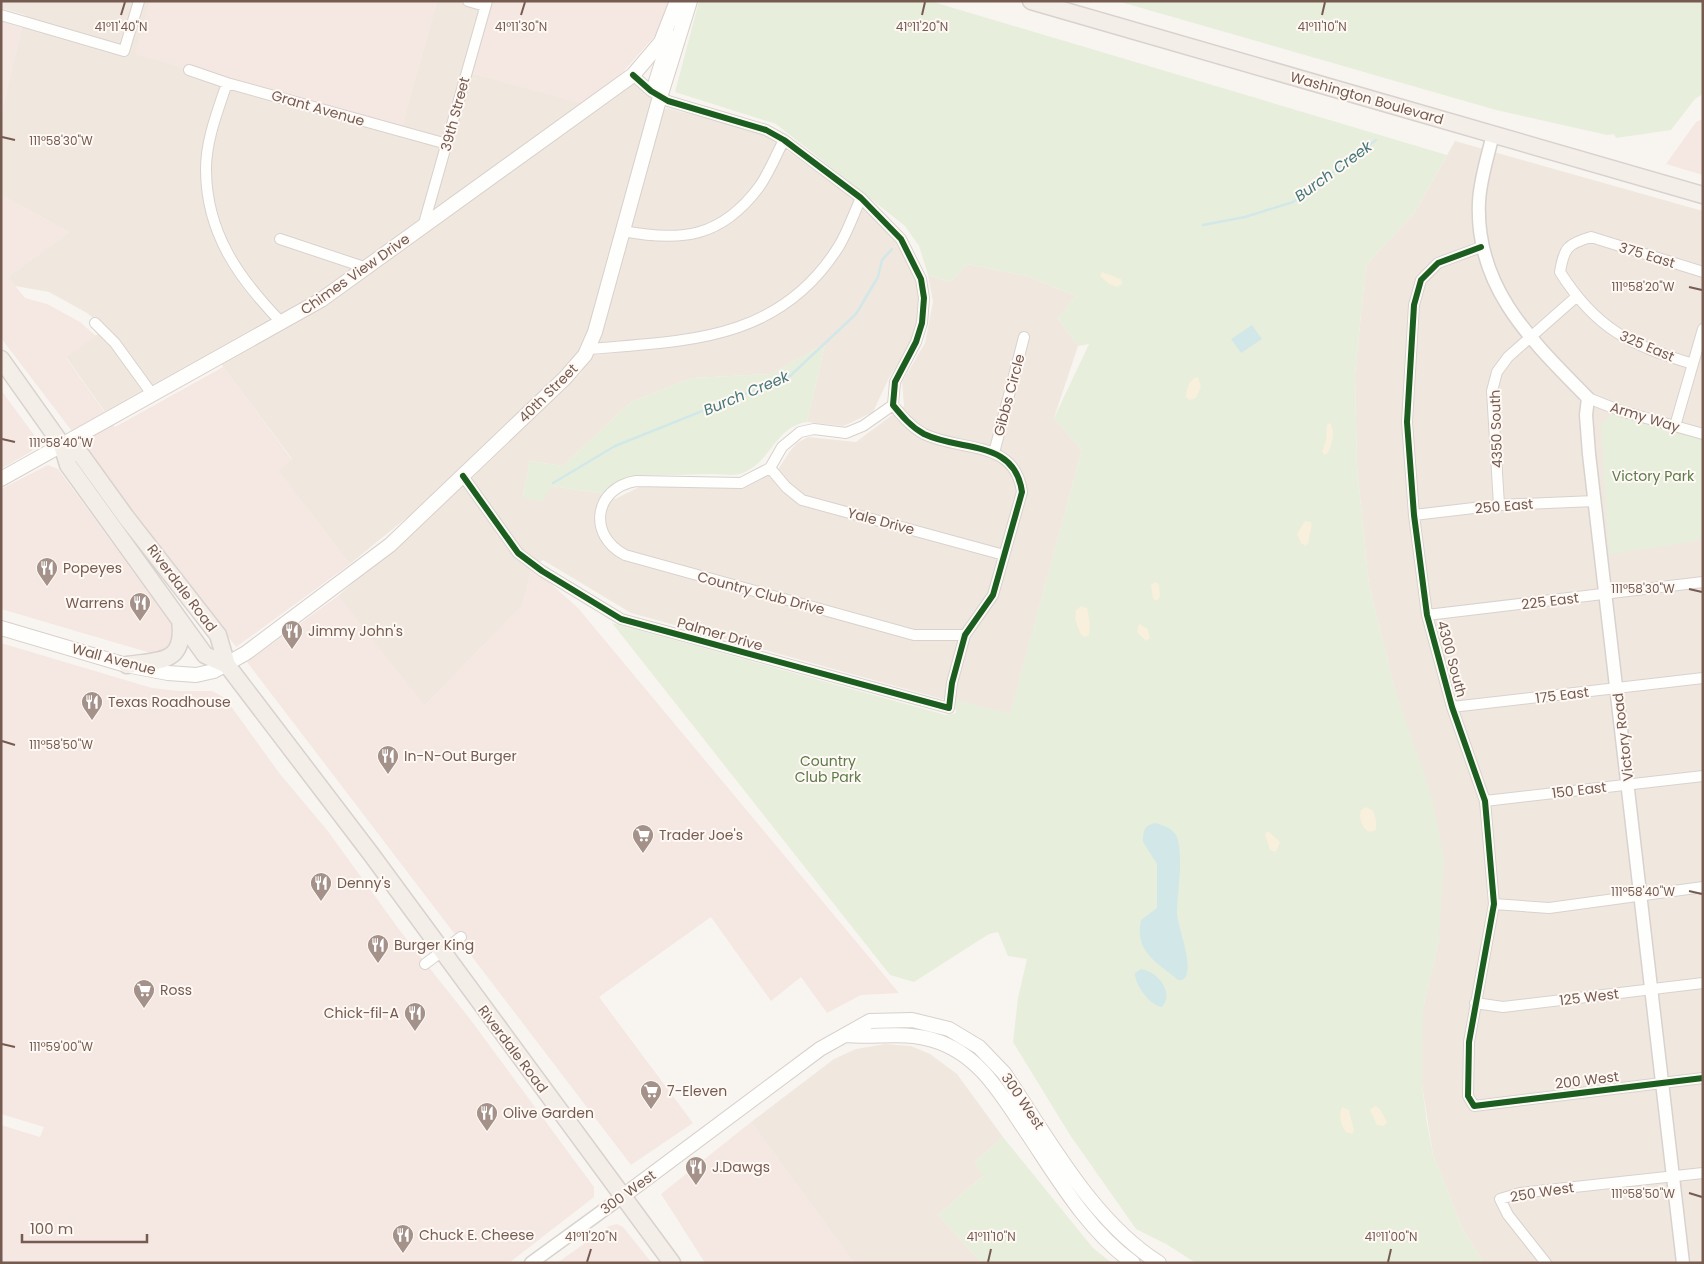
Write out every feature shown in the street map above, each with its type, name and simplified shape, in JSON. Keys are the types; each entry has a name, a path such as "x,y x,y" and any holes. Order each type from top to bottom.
{"main road":[{"name":"40th Street","path":"671,20 677,1"},
{"name":"40th Street","path":"232,671 390,545 566,378 588,349 595,332 623,231 656,94 690,1"},
{"name":"Washington Boulevard","path":"1031,1 1703,194"},
{"name":"Chimes View Drive","path":"1,479 321,300 633,74 657,49 671,20"},
{"name":"Riverdale Road","path":"1,359 62,446 68,465 205,654 232,671"},
{"name":"Riverdale Road","path":"62,446 75,449 82,456 126,517 218,635 232,671 672,1263"},
{"path":"127,665 157,660 175,652 182,640 179,618"},
{"name":"Wall Avenue","path":"1,628 127,665 168,673 188,675 232,671"},
{"name":"300 West","path":"623,1196 820,1049 870,1022 904,1020 942,1027 974,1043 990,1057 1004,1073 1100,1211 1124,1237 1159,1263"},
{"name":"300 West","path":"846,1035 871,1037 890,1034 917,1036 943,1043 970,1059 992,1082 1084,1215 1104,1238 1133,1263"}],"street":[{"path":"1,15 124,51 139,1"},
{"path":"468,1 486,4"},
{"name":"39th Street","path":"423,227 486,4"},
{"name":"40th Street","path":"656,94 671,20"},
{"name":"Grant Avenue","path":"189,70 227,83 447,144"},
{"path":"633,74 656,94 766,130 784,140 861,198 901,239 921,279 924,298 922,323 916,342 895,382 892,406 863,426 846,433 814,429 800,432 782,447 770,468"},
{"path":"227,83 210,137 206,168 214,226 240,276 282,323"},
{"path":"1493,134 1479,200 1482,247 1488,271 1500,296 1540,349 1588,398"},
{"path":"623,231 655,237 676,237 700,232 722,223 744,205 760,186 784,140"},
{"path":"588,349 718,335 752,323 785,304 807,287 839,246 861,198"},
{"name":"375 East","path":"1591,237 1703,272"},
{"name":"325 East","path":"1591,237 1574,242 1563,253 1560,272 1576,297 1609,329 1630,342 1693,364"},
{"path":"280,240 367,268"},
{"name":"4300 South","path":"1474,1106 1468,1096 1469,1042 1494,904 1485,801 1452,708 1427,615 1414,515 1407,422 1414,305 1421,280 1438,264 1482,247"},
{"name":"4350 South","path":"1499,505 1492,391 1497,372 1508,357 1576,297"},
{"path":"95,323 115,343 152,394"},
{"path":"1675,426 1703,329"},
{"name":"Gibbs Circle","path":"994,453 1024,337"},
{"name":"Army Way","path":"1588,398 1622,411 1703,434"},
{"name":"Victory Road","path":"1588,398 1586,416 1595,501 1683,1263"},
{"path":"892,406 906,421 924,434 994,453 1008,460 1021,478 1022,492 993,595 965,635"},
{"name":"Yale Drive","path":"770,468 786,487 802,500 1004,555"},
{"name":"Country Club Drive","path":"770,468 741,483 636,481 624,483 613,490 602,509 602,534 615,550 625,555 914,635 965,635"},
{"name":"Palmer Drive","path":"463,476 518,553 542,571 621,619 949,708 952,683 965,635"},
{"name":"250 East","path":"1414,515 1499,505 1595,501"},
{"name":"225 East","path":"1427,615 1703,582"},
{"name":"175 East","path":"1452,708 1703,678"},
{"name":"150 East","path":"1485,801 1703,776"},
{"path":"1494,904 1548,908 1703,887"},
{"path":"425,964 462,937"},
{"name":"125 West","path":"1475,1003 1503,1007 1703,983"},
{"name":"200 West","path":"1474,1106 1703,1078"},
{"name":"250 West","path":"1546,1263 1508,1215 1500,1199 1520,1193 1703,1173"},
{"name":"300 West","path":"531,1263 623,1196"}],"shaded area":[{"path":"1,1 150,1 136,54 401,129 437,1 492,1 472,73 599,108 633,81 655,100 597,313 577,355 460,474 350,564 278,471 292,459 223,367 216,353 105,412 66,357 106,328 87,313 49,292 15,286 8,277 69,232 1,195 1,114 25,15 1,8"},
{"path":"150,1 437,1 401,129 135,54"},
{"path":"492,1 671,1 659,31 623,72 583,104 472,73"},
{"path":"1,21 22,28 1,114"},
{"path":"667,108 764,134 854,199 895,241 918,283 921,299 914,339 889,378 873,412 844,426 807,422 825,344 771,374 692,378 631,402 563,466 530,461 523,497 552,486 604,494 615,499 639,487 744,486 779,468 797,443 808,437 856,442 904,406 902,382 925,343 933,302 928,275 950,282 967,264 1027,276 1076,296 1058,318 1078,346 1054,418 1082,450 1010,715 955,700 942,699 631,613 543,560 532,567 522,606 424,706 338,596 472,478 581,373 606,320 662,112"},
{"path":"1703,119 1703,175 1666,164 1696,122"},
{"path":"1455,141 1703,211 1703,1263 1484,1263 1463,1230 1433,1155 1422,1085 1421,1039 1423,1008 1439,940 1394,687 1369,585 1357,467 1355,374 1366,265 1415,212"},
{"path":"1,195 69,232 8,277 25,298 47,304 80,322 96,336 66,358 115,427 223,367 292,460 278,471 350,564 236,647 1,338"},
{"path":"1252,325 1262,339 1241,353 1231,339"},
{"path":"1,390 34,435 35,441 32,451 1,469"},
{"path":"48,465 58,469 174,628 172,649 154,654 1,609 1,489"},
{"path":"532,567 578,608 899,993 861,995 827,1013 801,977 771,1001 711,917 599,997 693,1123 631,1165 247,662 338,596 425,705 522,606"},
{"path":"1,643 152,688 179,691 212,691 225,698 280,774 327,830 401,932 470,1019 594,1187 594,1197 509,1263 1,1263 1,1125 40,1137 44,1127 1,1114"},
{"path":"1155,823 1171,830 1177,837 1179,845 1180,865 1177,914 1186,950 1188,969 1186,976 1182,980 1178,980 1155,962 1144,948 1141,940 1141,920 1157,908 1157,864 1143,842 1145,829 1148,825"},
{"path":"1141,969 1153,974 1162,983 1166,995 1162,1007 1157,1006 1148,999 1137,983 1135,973"},
{"path":"885,1044 911,1046 930,1054 957,1074 1003,1137 975,1162 984,1175 938,1215 982,1263 854,1263 751,1122 834,1059 856,1049"},
{"path":"751,1122 854,1263 705,1263 661,1194"},
{"path":"617,1224 623,1227 652,1263 557,1263 609,1226"}],"green space":[{"name":"Country Club Park","path":"699,1 930,1 1447,155 1415,212 1366,265 1355,374 1357,467 1369,585 1394,687 1432,797 1444,860 1439,940 1423,1008 1422,1085 1427,1123 1433,1155 1463,1230 1484,1263 1196,1263 1166,1244 1136,1229 1070,1135 1013,1042 1018,998 1027,959 1008,956 998,932 989,934 914,982 890,975 612,623 946,715 956,713 955,700 1010,714 1082,450 1054,418 1089,344 1078,346 1058,318 1076,296 1027,276 967,264 950,282 928,275 919,246 905,226 776,124 675,92"},
{"path":"1117,1 1703,1 1703,94 1695,99 1671,130 1616,138 1614,134 1607,135 1496,110"},
{"path":"825,344 807,422 796,425 787,431 759,462 750,469 734,475 636,475 618,482 604,494 552,486 542,502 523,497 530,461 563,466 631,402 692,378 771,374"},
{"name":"Victory Park","path":"1612,413 1703,438 1703,535 1697,541 1609,554 1601,425"},
{"path":"1003,1137 1093,1248 1112,1263 982,1263 938,1215 983,1176 974,1163"}],"sand":[{"path":"1102,272 1121,279 1122,284 1117,287 1109,284 1100,276"},
{"path":"1198,377 1201,387 1196,398 1190,400 1186,397 1190,382"},
{"path":"1330,423 1333,430 1333,438 1328,453 1325,455 1322,452 1326,440 1327,425"},
{"path":"1305,521 1311,522 1309,542 1306,546 1301,543 1297,534"},
{"path":"1155,582 1159,584 1160,597 1157,601 1153,599 1151,585"},
{"path":"1081,606 1087,608 1089,618 1090,632 1086,637 1081,635 1075,619 1076,610"},
{"path":"1139,624 1148,629 1150,638 1146,641 1137,632"},
{"path":"1366,807 1373,811 1376,820 1376,830 1370,832 1365,829 1361,820 1361,810"},
{"path":"1268,831 1280,842 1276,852 1270,850 1265,834"},
{"path":"1375,1106 1380,1109 1387,1122 1384,1126 1377,1125 1370,1110"},
{"path":"1342,1107 1349,1110 1354,1131 1352,1134 1346,1132 1341,1123 1340,1113"}],"waterway":[{"name":"Burch Creek","path":"1203,225 1245,217 1293,202 1376,140"},
{"name":"Burch Creek","path":"553,483 615,446 790,376 856,314 878,277 882,260 892,249"}],"cycle path":[{"path":"463,476 518,553 542,571 621,619 949,708 952,683 965,635 993,595 1022,492 1017,475 1009,463 998,455 924,434 911,425 893,405 895,382 916,342 922,323 924,298 921,279 901,239 861,198 784,140 766,130 668,101 651,91 633,75"},
{"path":"1481,247 1438,263 1421,280 1414,305 1407,422 1414,515 1427,615 1452,707 1485,801 1494,904 1469,1042 1468,1096 1474,1106 1703,1078"}],"place":[{"name":"Popeyes","path":"47,587"},
{"name":"Warrens","path":"140,622"},
{"name":"Jimmy John's","path":"292,650"},
{"name":"Texas Roadhouse","path":"92,721"},
{"name":"In-N-Out Burger","path":"388,775"},
{"name":"Trader Joe's","path":"643,854"},
{"name":"Denny's","path":"321,902"},
{"name":"Burger King","path":"378,964"},
{"name":"Ross","path":"144,1009"},
{"name":"Chick-fil-A","path":"415,1032"},
{"name":"7-Eleven","path":"651,1110"},
{"name":"Olive Garden","path":"487,1132"},
{"name":"J.Dawgs","path":"696,1186"},
{"name":"Chuck E. Cheese","path":"403,1254"}]}
